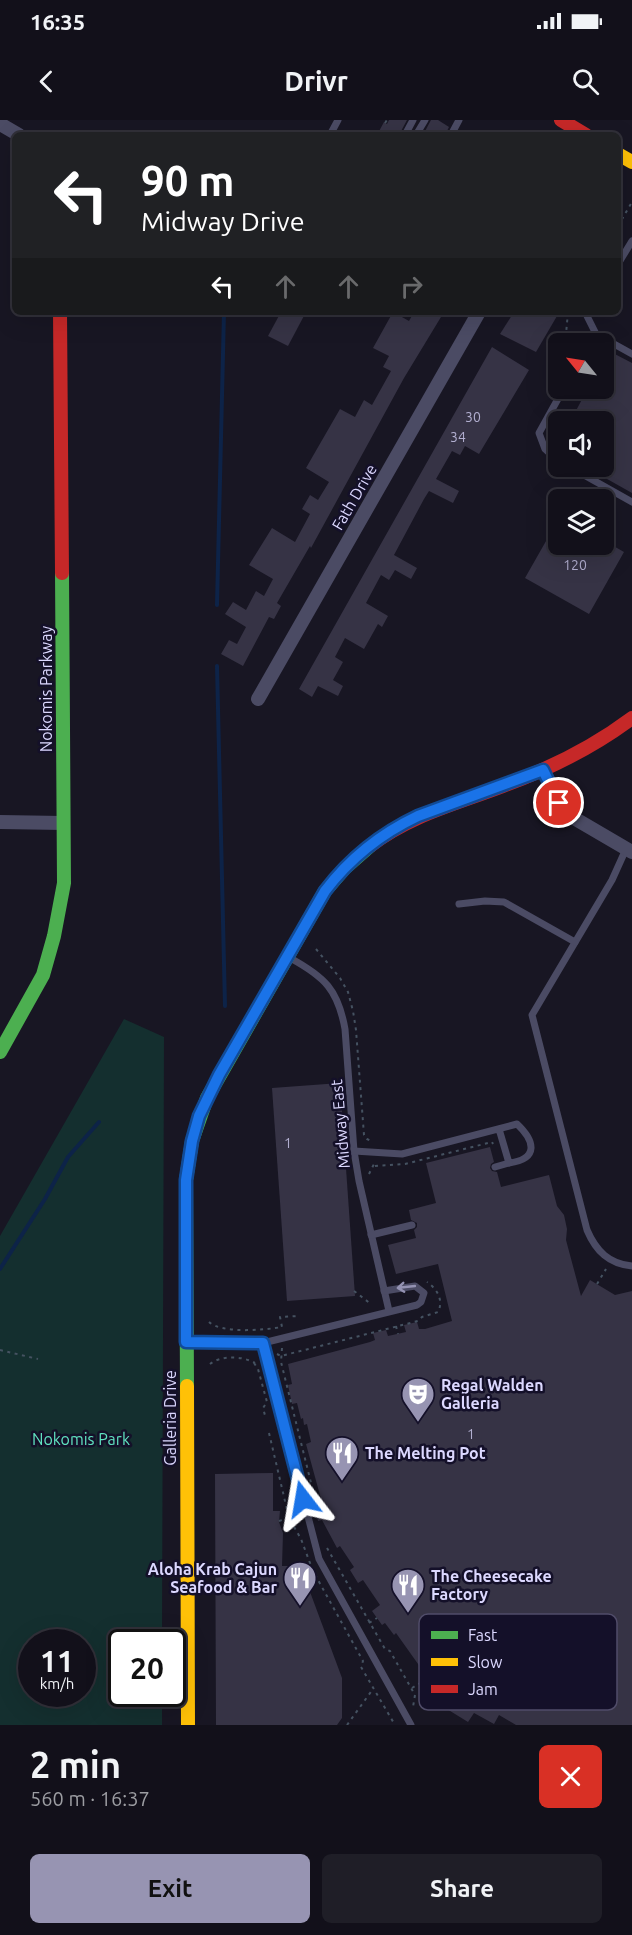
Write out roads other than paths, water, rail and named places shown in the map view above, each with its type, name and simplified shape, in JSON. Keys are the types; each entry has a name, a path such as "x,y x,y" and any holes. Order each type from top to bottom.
{"street":[{"path":"561,120 579,132"},
{"path":"0,124 14,132"},
{"name":"Nokomis Parkway","path":"0,1052 38,986 50,953 64,883 60,315"},
{"name":"Fath Drive","path":"258,699 477,315"},
{"name":"Galleria Drive","path":"188,1725 186,1180 192,1141 207,1098 325,891 338,874 375,840 418,816 543,770 589,749 632,718"},
{"path":"543,770 567,814 629,850"},
{"path":"0,822 63,823"}],"lane":[{"path":"621,259 632,241"},
{"path":"588,315 596,333"},
{"path":"614,344 632,354"},
{"path":"548,417 539,433 548,452"},
{"path":"588,477 632,502"},
{"path":"629,850 532,1015 587,1230 593,1244 604,1256 621,1264 632,1266"},
{"path":"459,904 484,901 504,903 575,942"},
{"name":"Midway East","path":"287,956 318,974 335,993 342,1010 354,1151 389,1311"},
{"path":"354,1151 402,1154 517,1124 529,1138 531,1152 526,1159 495,1167"},
{"path":"499,1129 509,1163"},
{"path":"371,1235 412,1225"},
{"path":"186,1342 263,1343 417,1305 421,1302 424,1293 415,1286 384,1292"},
{"path":"263,1343 319,1559 411,1725"}],"waterway":[{"path":"217,605 224,315"},
{"path":"217,666 225,1006"},
{"path":"0,1269 45,1199 68,1157 99,1122"}],"place":[{"name":"Regal Walden Galleria","path":"418,1423"},
{"name":"The Melting Pot","path":"342,1482"},
{"name":"Aloha Krab Cajun Seafood & Bar","path":"300,1607"},
{"name":"The Cheesecake Factory","path":"408,1614"}],"park label":[{"name":"Nokomis Park","path":"81,1439"}]}
